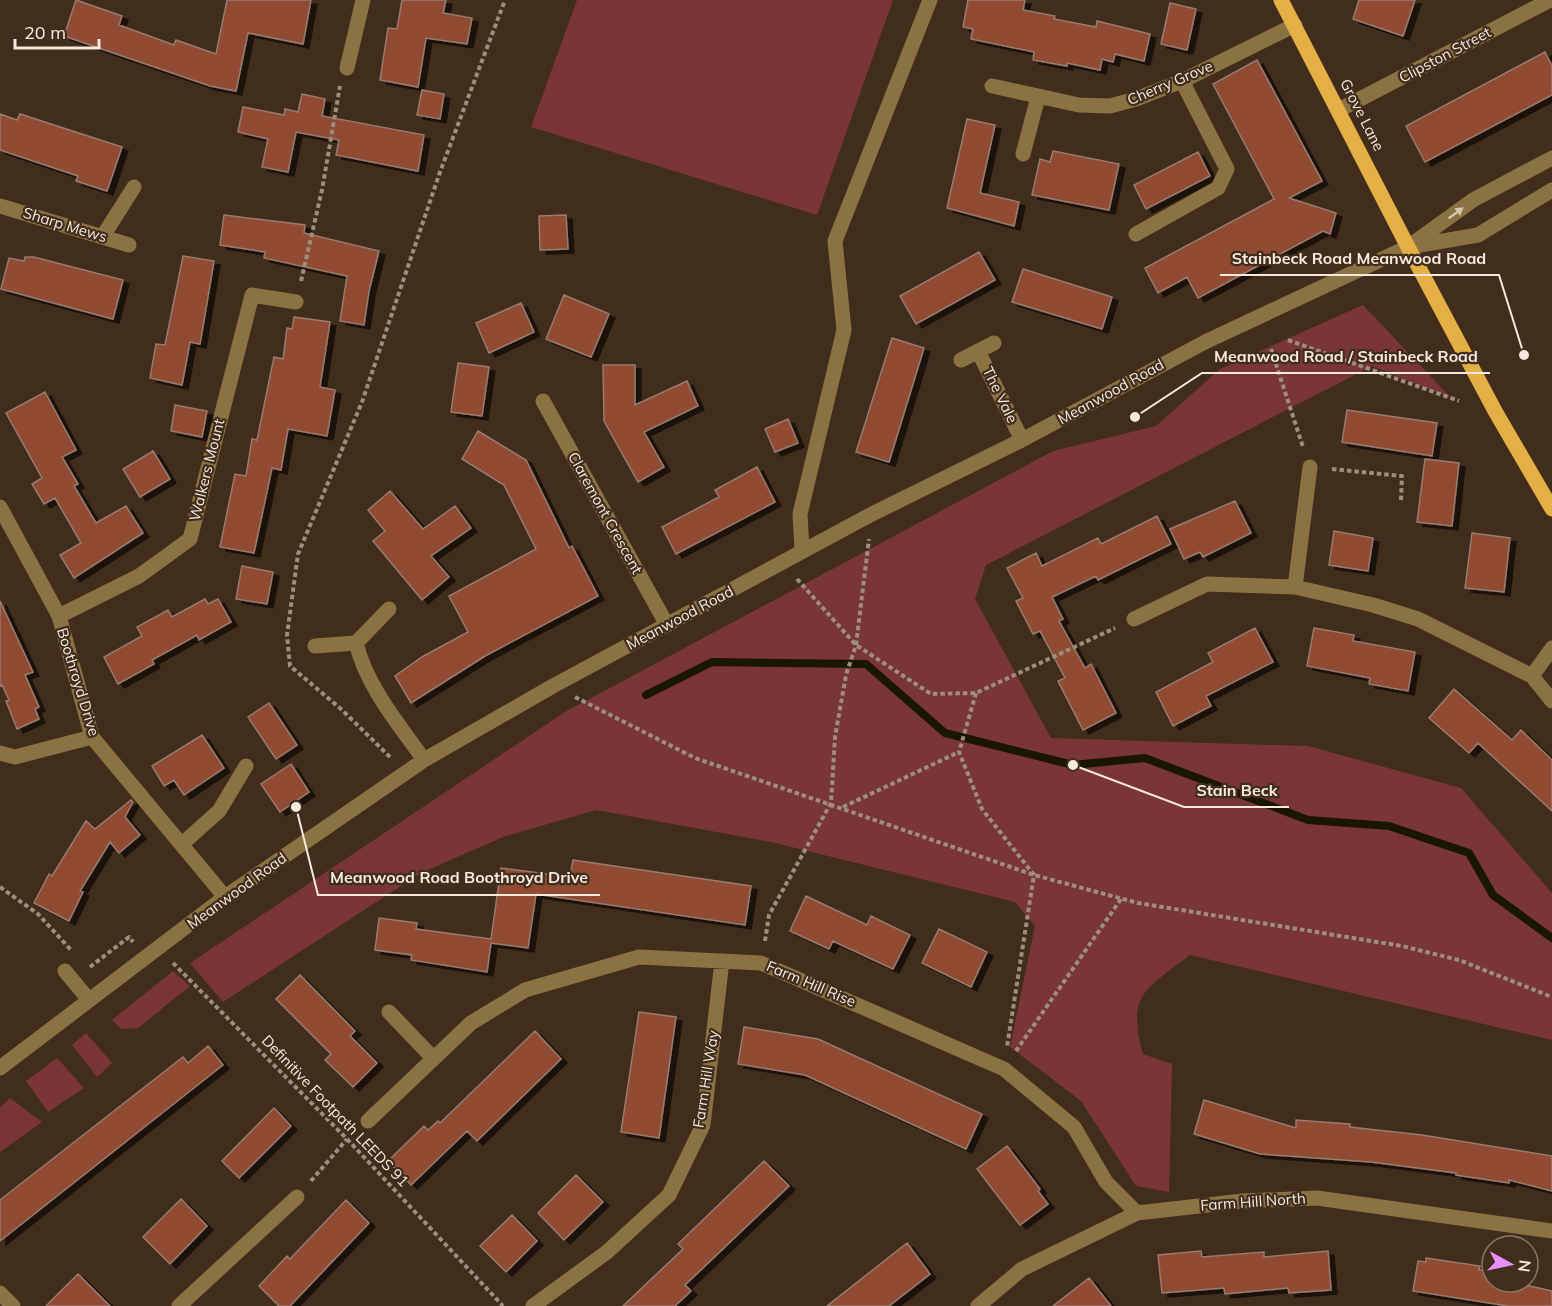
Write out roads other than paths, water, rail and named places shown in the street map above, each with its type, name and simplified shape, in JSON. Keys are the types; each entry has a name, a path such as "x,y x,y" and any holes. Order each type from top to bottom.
{"main road":[{"name":"Grove Lane","path":"1281,0 1495,411 1552,509"}],"street":[{"path":"347,68 363,0"},
{"path":"802,551 800,514 844,330 835,241 930,0"},
{"name":"Clipston Street","path":"1339,110 1550,0"},
{"name":"Cherry Grove","path":"992,86 1079,105 1110,106 1136,99 1182,81 1295,25"},
{"path":"1136,234 1218,188 1227,169 1182,81"},
{"path":"1023,154 1038,97"},
{"name":"Meanwood Road","path":"0,1068 225,897 424,760 553,686 872,514 1022,440 1205,342 1408,247 1473,200 1552,158"},
{"path":"104,236 134,187"},
{"name":"Meanwood Road","path":"1408,247 1478,235 1552,190"},
{"name":"Sharp Mews","path":"0,206 129,245"},
{"name":"Walkers Mount","path":"58,616 139,576 190,539 252,295 296,302"},
{"name":"The Vale","path":"961,360 994,343"},
{"name":"The Vale","path":"978,351 1022,440"},
{"name":"Claremont Crescent","path":"543,401 667,625"},
{"path":"1295,587 1310,467"},
{"name":"Boothroyd Drive","path":"0,507 58,616 92,737 225,897"},
{"path":"1134,619 1207,584 1295,587 1373,604 1418,619 1532,676 1552,701"},
{"path":"315,646 356,643 389,609"},
{"path":"356,643 361,664 375,690 424,760"},
{"path":"1532,676 1552,648"},
{"path":"0,753 15,757 92,737"},
{"path":"182,844 219,812 246,766"},
{"name":"Farm Hill Rise","path":"368,1121 471,1023 525,990 639,957 761,963 1004,1069 1074,1126 1106,1182 1137,1212"},
{"name":"Farm Hill Way","path":"533,1306 607,1252 669,1194 703,1125 722,961"},
{"path":"65,971 89,1000"},
{"path":"388,1012 433,1058"},
{"path":"179,1306 297,1197"},
{"name":"Farm Hill North","path":"978,1306 1022,1269 1137,1212 1243,1201 1317,1198 1552,1231"},
{"path":"0,1293 13,1306"}],"waterway":[{"path":"646,695 712,662 866,664 945,733 1073,765 1145,758 1308,820 1389,826 1469,853 1493,895 1552,938"}],"place":[{"name":"Stainbeck Road Meanwood Road","path":"1524,355"},
{"name":"Meanwood Road / Stainbeck Road","path":"1135,417"},
{"name":"Stain Beck","path":"1073,765"},
{"name":"Meanwood Road Boothroyd Drive","path":"296,807"}]}
